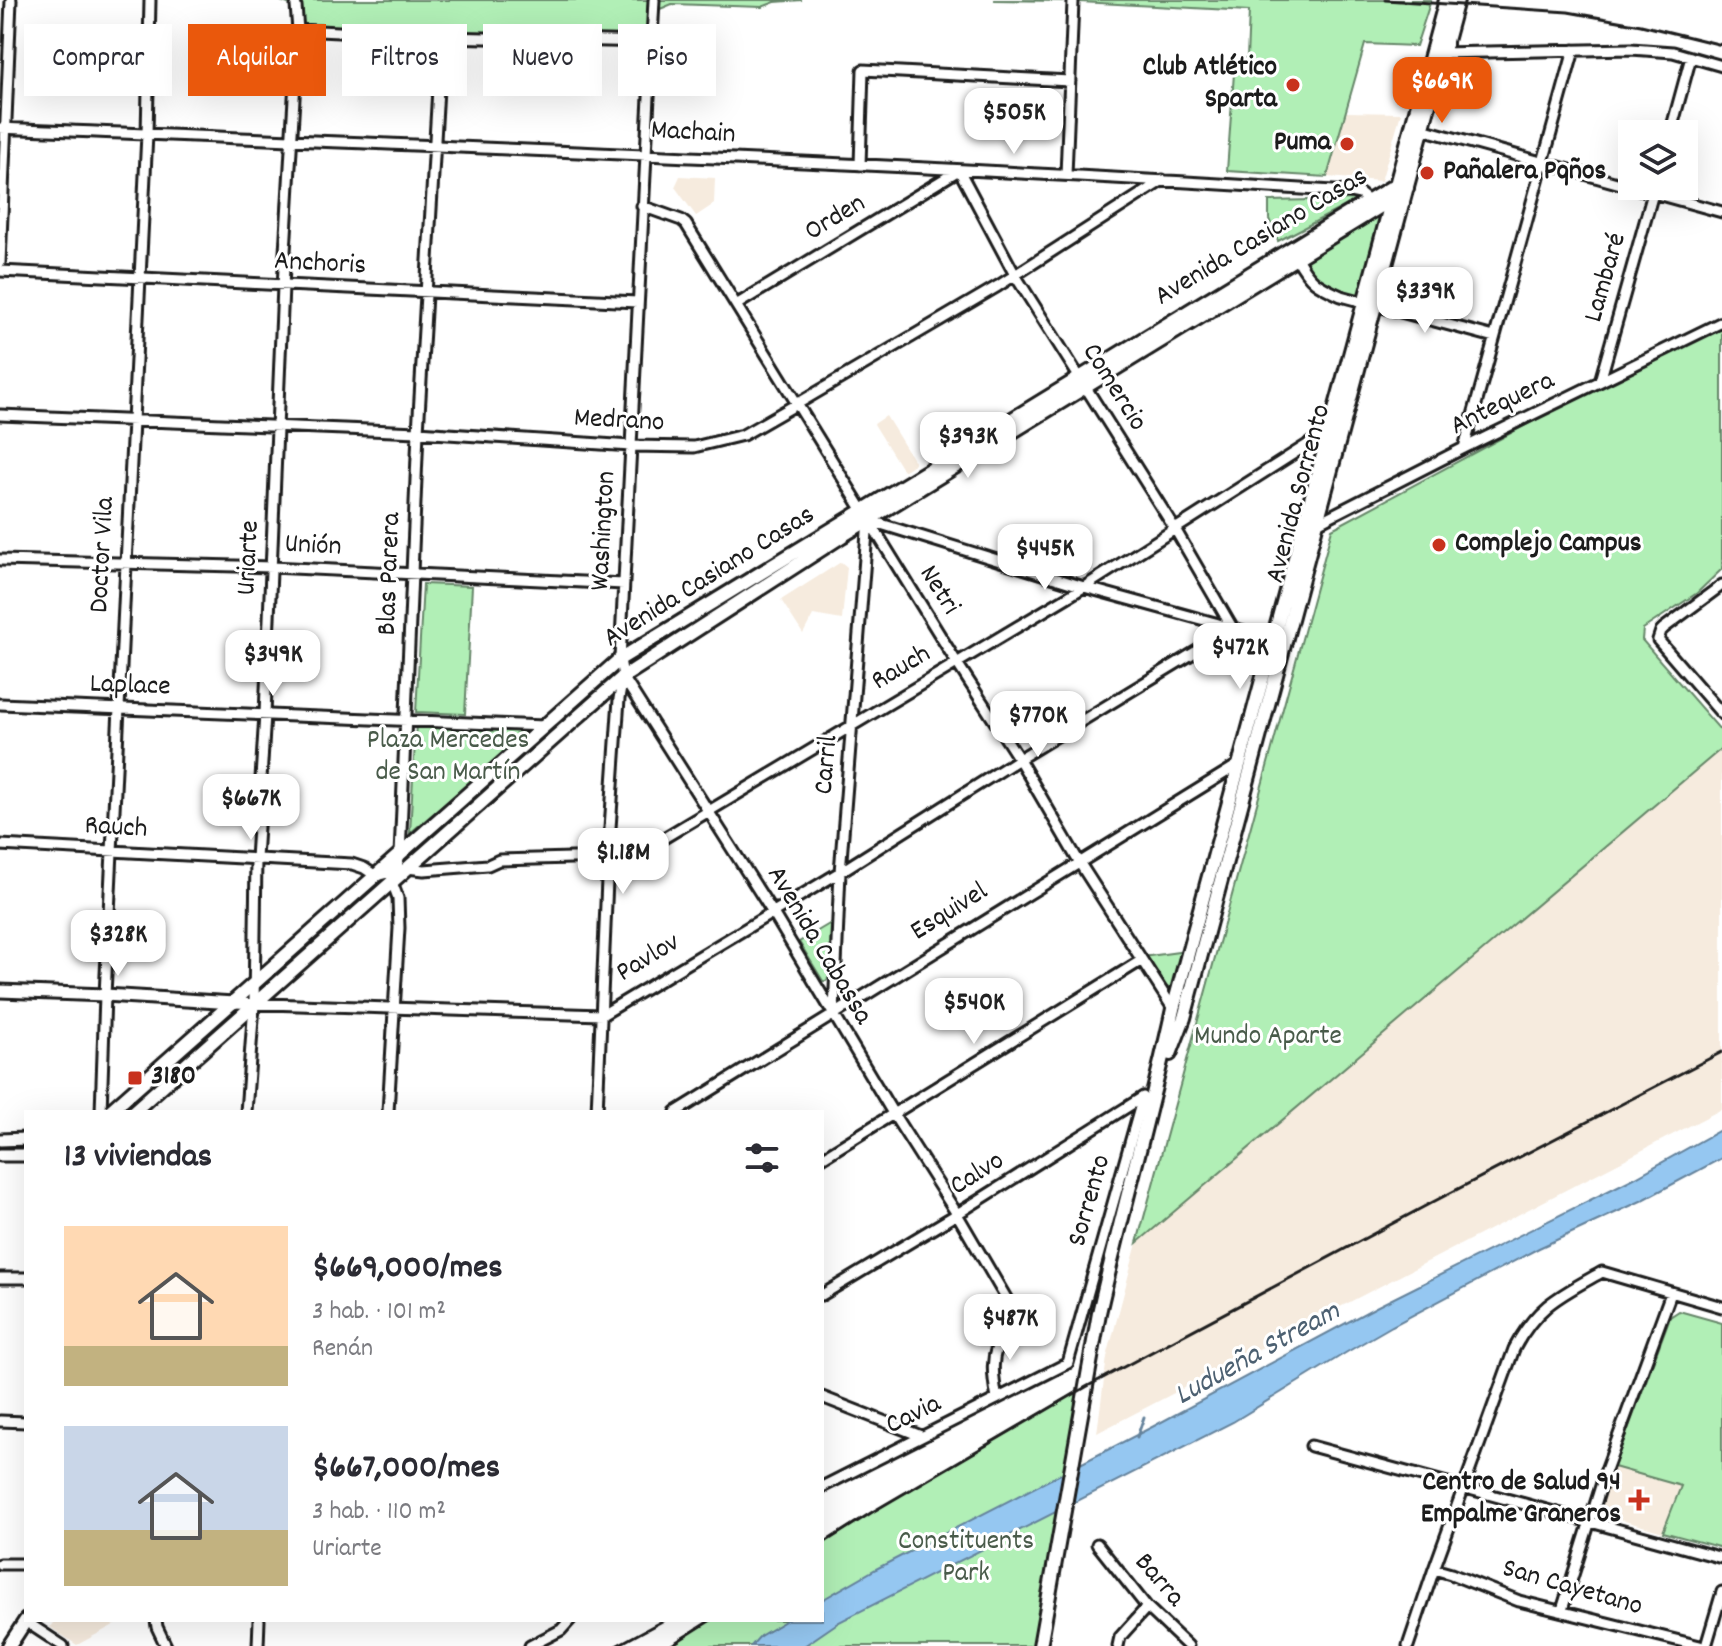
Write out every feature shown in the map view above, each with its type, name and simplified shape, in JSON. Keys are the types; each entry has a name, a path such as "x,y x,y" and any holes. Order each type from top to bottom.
{"main road":[{"name":"Avenida Sorrento","path":"1040,1646 1091,1359 1149,1094 1178,1013 1437,53 1446,0"},
{"name":"Avenida Sorrento","path":"1437,53 1457,0"},
{"name":"Avenida Casiano Casas","path":"1083,382 1297,258 1401,186"},
{"name":"Avenida Casiano Casas","path":"111,1110 620,659 865,515 1373,205 1397,202"},
{"name":"Avenida Casiano Casas","path":"135,1110 623,677 865,515"},
{"path":"9,1646 25,1622"}],"street":[{"path":"0,263 3,128 11,0"},
{"name":"Doctor Vila","path":"101,1110 147,134 150,0"},
{"name":"Washington","path":"652,24 654,0"},
{"path":"1066,175 1073,2"},
{"name":"Uriarte","path":"296,6 298,24"},
{"path":"467,38 618,41"},
{"path":"1437,53 1631,49 1673,52 1722,66"},
{"path":"1464,448 1574,50"},
{"path":"1674,120 1691,57"},
{"path":"860,165 863,70 1070,81"},
{"name":"Uriarte","path":"246,1110 254,1005 256,859 294,96"},
{"name":"Blas Parera","path":"388,1110 399,928 398,874 418,432 437,96"},
{"name":"Washington","path":"597,1110 607,872 623,677 620,659 648,96"},
{"path":"1417,127 1618,181"},
{"name":"Machain","path":"3,128 645,154 1163,180 1350,192 1360,194 1373,205"},
{"name":"Comercio","path":"959,170 1015,275 1175,529 1233,629"},
{"name":"Orden","path":"736,305 959,170"},
{"name":"Medrano","path":"0,415 694,447 743,435 1015,275 1163,180"},
{"name":"Lambaré","path":"1600,381 1651,200"},
{"path":"1685,200 1722,212"},
{"name":"Netri","path":"642,206 686,224 1019,759 1079,862 1178,1013"},
{"path":"1297,258 1306,274 1341,296 1494,337"},
{"name":"Anchoris","path":"0,271 637,302"},
{"name":"Antequera","path":"1310,523 1722,322"},
{"name":"Rauch","path":"607,872 1084,587 1335,432"},
{"path":"865,515 1084,587 1278,643"},
{"name":"Carril","path":"833,1014 865,515"},
{"name":"Unión","path":"0,560 272,567 624,584"},
{"path":"1720,592 1664,628 1658,636 1660,644 1722,714"},
{"name":"Pavlov","path":"0,991 254,1005 602,1015 1233,629"},
{"name":"Avenida Cabassa","path":"623,677 773,913 1020,1322 1003,1336 994,1356 992,1374 997,1399"},
{"name":"Laplace","path":"0,704 545,726"},
{"name":"Esquivel","path":"679,1110 1079,862 1245,764"},
{"name":"Rauch","path":"0,845 352,864 376,876"},
{"path":"376,876 488,865 499,860 608,857"},
{"path":"824,1157 1142,960"},
{"name":"Calvo","path":"824,1294 1149,1094"},
{"name":"Sorrento","path":"1068,1363 1149,1094"},
{"path":"0,1140 24,1139"},
{"path":"0,1155 24,1155"},
{"path":"1408,1646 1514,1349 1525,1327 1537,1314 1554,1299 1602,1272 1722,1307"},
{"path":"0,1278 24,1278"},
{"path":"1562,1610 1588,1522 1671,1293"},
{"name":"Cavia","path":"824,1486 1068,1363"},
{"path":"824,1398 921,1436"},
{"path":"0,1421 24,1422"},
{"path":"1311,1446 1722,1558"},
{"name":"Barra","path":"1097,1544 1147,1607 1188,1646"},
{"path":"0,1564 24,1564"},
{"name":"San Cayetano","path":"1434,1569 1519,1601 1703,1646"},
{"path":"1703,1646 1722,1592"},
{"path":"1118,1646 1120,1637 1147,1607"},
{"path":"29,1622 63,1646"},
{"path":"156,1622 166,1646"},
{"path":"258,1646 259,1622"},
{"path":"530,1646 561,1630 568,1622"}],"shaded area":[{"name":"Puma","path":"1346,112 1401,113 1381,181 1327,177"},
{"path":"680,176 715,178 714,204 696,216 675,187"},
{"path":"886,416 915,463 903,471 874,424"},
{"path":"841,562 847,567 842,620 813,615 803,634 781,600"},
{"path":"1722,748 1722,1109 1097,1433 1107,1357 1137,1243"},
{"name":"Centro de Salud 94 Empalme Graneros","path":"1614,1467 1681,1486 1663,1532 1597,1513"},
{"path":"54,1622 119,1622 77,1645 50,1627"}],"green space":[{"path":"278,0 802,0 775,2 762,7 672,4 653,12 652,24 618,24 618,41 602,40 602,24 483,24 483,36 467,36 467,24 342,24 342,32 326,31 326,24 297,24 296,7"},
{"name":"Club Atlético Sparta","path":"994,0 1431,0 1416,46 1365,44 1327,177 1227,171 1235,59 1247,58 1249,11"},
{"path":"1359,199 1278,241 1269,219 1269,201"},
{"path":"1391,200 1364,302 1319,285 1297,258"},
{"name":"Mundo Aparte","path":"1722,326 1722,569 1697,593 1643,629 1642,640 1722,732 1722,748 1137,1243 1332,529 1593,389"},
{"name":"Plaza Mercedes de San Martín","path":"423,584 472,586 465,714 416,712"},
{"name":"Plaza Mercedes de San Martín","path":"416,723 533,730 410,833"},
{"path":"831,923 829,977 823,981 799,942"},
{"path":"1186,951 1175,986 1171,988 1164,987 1142,957"},
{"path":"1679,1311 1722,1323 1722,1548 1663,1532 1681,1486 1614,1467 1670,1317"},
{"name":"Constituents Park","path":"1086,1387 1040,1646 670,1646 708,1622 824,1622 824,1543"}],"water":[{"path":"1722,1129 1722,1158 1643,1200 1539,1248 1392,1326 1233,1422 839,1622 804,1646 751,1646 760,1636 784,1622 824,1622 824,1599 876,1569 1376,1307 1634,1178"}],"waterway":[{"path":"1137,1437 1144,1417"}],"railway":[{"path":"1385,0 1568,12 1641,25 1722,45"},
{"path":"824,1543 1086,1387 1722,1052"},
{"path":"616,1646 660,1622"},
{"path":"670,1646 708,1622"}],"place":[{"name":"Club Atlético Sparta","path":"1293,85"},
{"name":"Puma","path":"1347,144"},
{"name":"Pañalera Pqños","path":"1427,173"},
{"name":"Complejo Campus","path":"1439,545"},
{"name":"3180","path":"135,1078"},
{"name":"Centro de Salud 94 Empalme Graneros","path":"1639,1500"}],"water label":[{"name":"Ludueña Stream","path":"1258,1355"}]}
